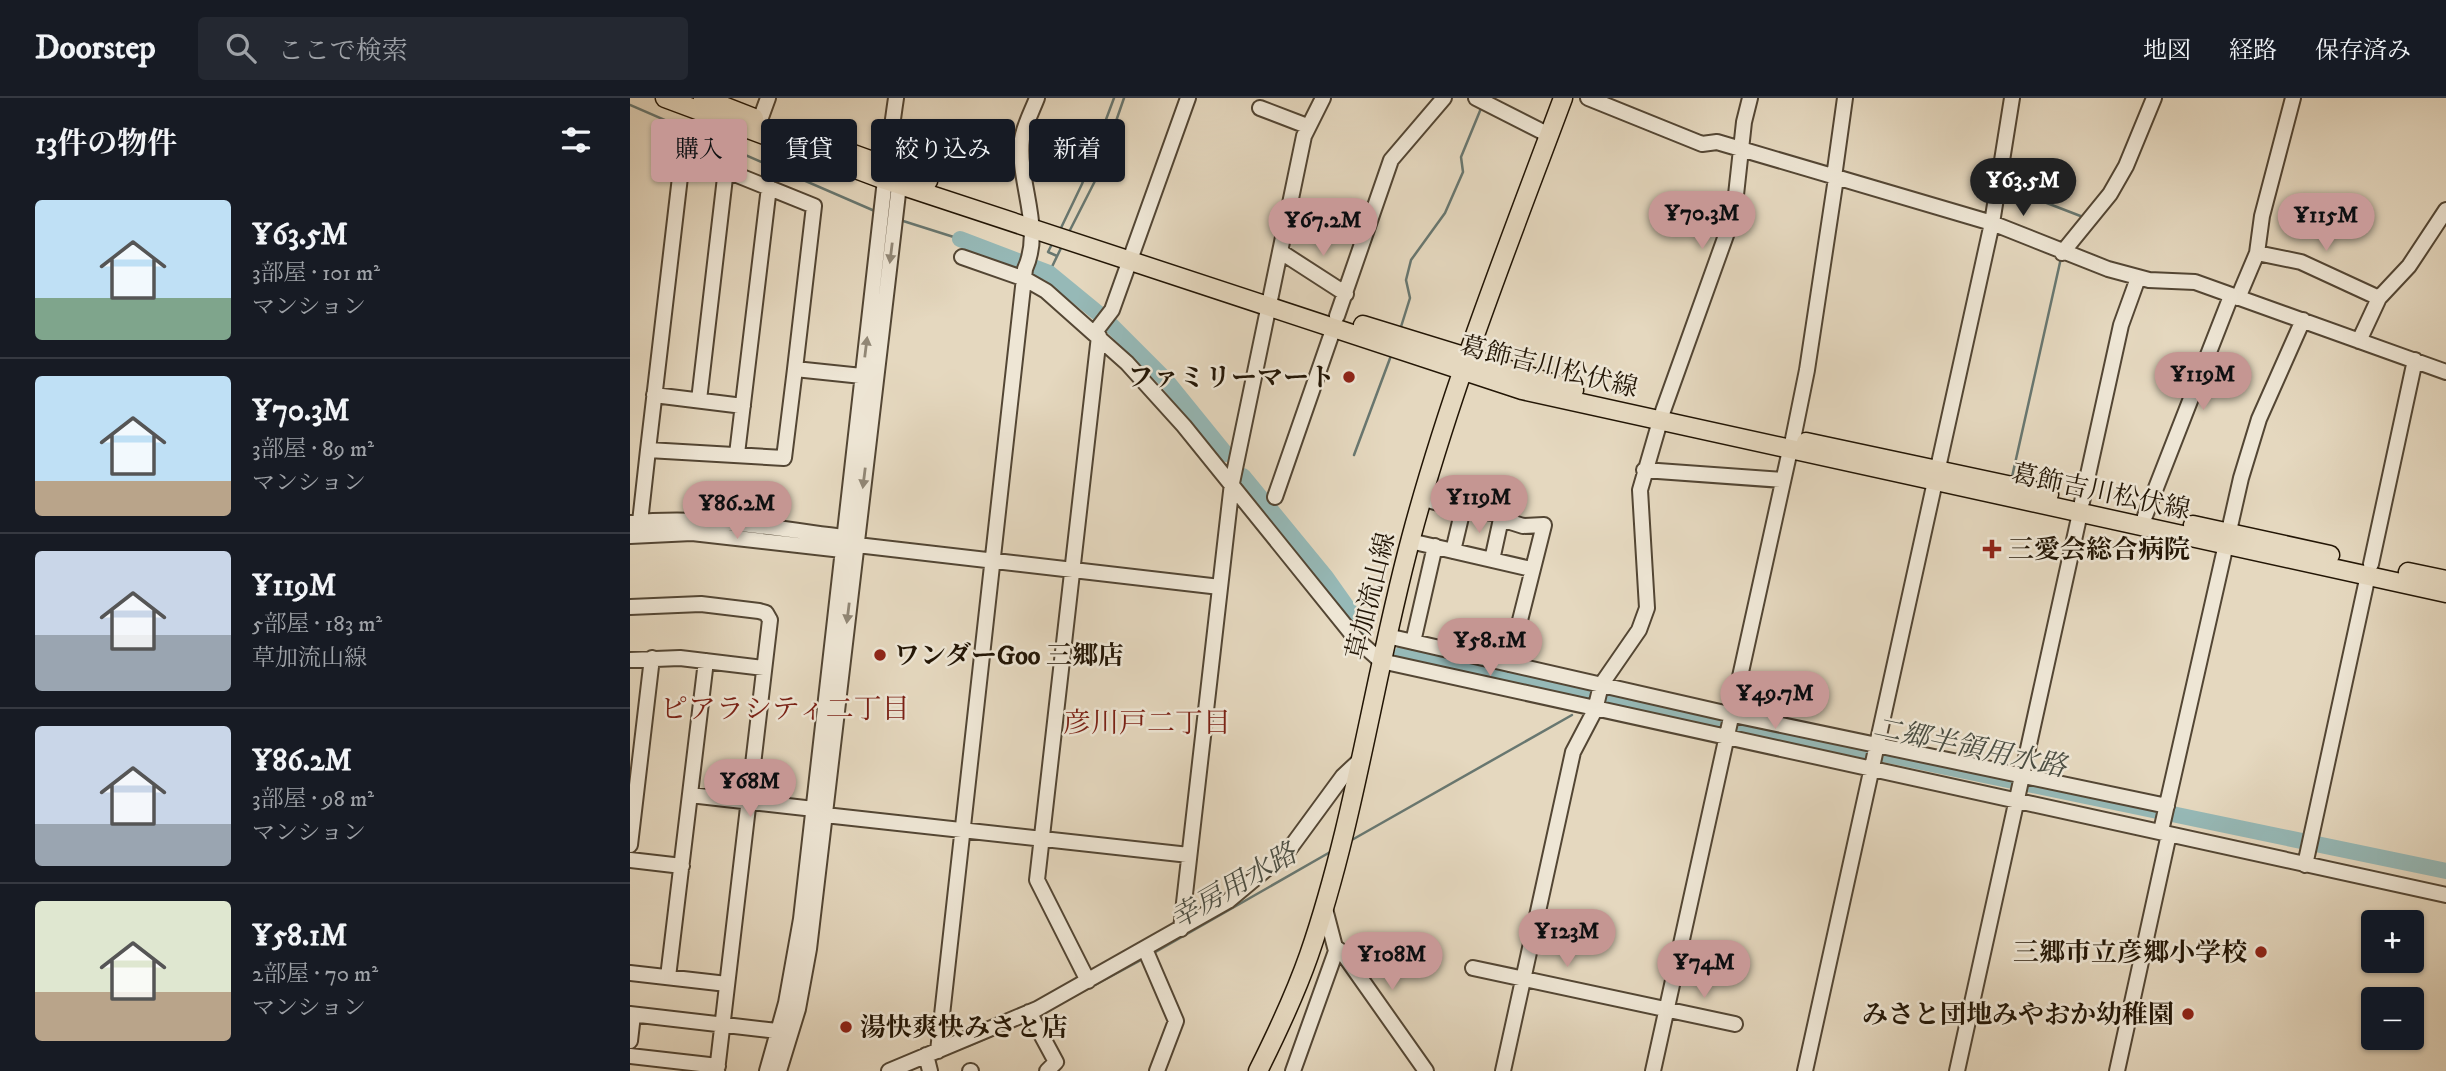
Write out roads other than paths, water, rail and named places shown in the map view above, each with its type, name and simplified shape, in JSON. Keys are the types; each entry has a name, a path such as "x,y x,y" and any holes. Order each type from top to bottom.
{"main road":[{"name":"葛飾吉川松伏線","path":"666,98 871,171"},
{"name":"葛飾吉川松伏線","path":"703,98 871,169"},
{"name":"草加流山線","path":"1258,1071 1292,997 1324,905 1381,661 1391,640 1410,541 1422,498 1495,276 1563,98"},
{"name":"葛飾吉川松伏線","path":"904,182 1031,221 1465,366 1571,390 1661,416 2370,569 2446,580"},
{"name":"葛飾吉川松伏線","path":"2081,507 2144,516 2227,538"},
{"name":"葛飾吉川松伏線","path":"2370,569 2446,593"}],"street":[{"path":"760,120 768,98"},
{"path":"895,119 896,98"},
{"path":"929,1063 961,831 1025,274 1032,253 1022,139 1037,98"},
{"path":"1088,981 1037,880 1041,841 1102,325 1132,255 1188,98"},
{"path":"1181,929 1231,483 1307,126 1323,98"},
{"path":"1275,497 1391,160 1444,98"},
{"path":"1476,98 1549,135"},
{"path":"1588,98 1702,144 1717,142 1992,223 2062,253 2138,278 2195,282 2446,372"},
{"path":"1503,1071 1573,752 1598,698 1639,630 1647,608 1640,490 1661,416 1734,213 1750,98"},
{"path":"1653,1071 1807,370 1845,98"},
{"path":"1805,1071 1992,223 2012,98"},
{"path":"2062,253 2110,194 2126,166 2154,98"},
{"path":"2144,516 2234,297 2258,253 2262,216 2293,98"},
{"path":"1260,108 1307,126"},
{"path":"648,450 784,458 814,206 747,178"},
{"path":"679,182 648,450 635,523 673,520 736,523 848,544"},
{"path":"699,400 724,182"},
{"path":"848,544 862,376 890,182"},
{"path":"779,1071 785,1032 809,949 819,812 891,182"},
{"path":"737,454 769,187"},
{"path":"2359,341 2379,298 2409,266 2446,210"},
{"path":"1281,252 1346,294"},
{"path":"2258,253 2301,262 2379,298"},
{"path":"962,257 1025,274 1059,301 1102,325 1356,639 1381,661 1598,698 2019,786 2165,821 2305,865 2446,895"},
{"path":"1957,1071 2121,326 2138,278"},
{"path":"2117,1071 2165,821 2227,538 2259,419 2303,320"},
{"path":"2305,865 2415,360"},
{"path":"795,369 862,376"},
{"path":"654,396 743,405"},
{"path":"1644,471 1782,480"},
{"path":"1422,498 1462,509 1501,514 1492,560"},
{"path":"1453,551 1462,509"},
{"path":"1501,519 1523,526 1544,525 1531,569 1510,664"},
{"path":"630,536 692,533 848,544 1220,587"},
{"path":"1410,541 1531,569"},
{"path":"1413,642 1435,547"},
{"path":"630,607 701,604 766,613 770,620 717,1068 630,1056"},
{"path":"1391,640 1413,642 1510,664 1598,698 2019,786 2165,821"},
{"path":"1391,640 1469,662"},
{"path":"630,660 652,658 706,661 764,668"},
{"path":"630,845 632,802 652,658"},
{"path":"668,977 706,661"},
{"path":"889,1071 929,1063 1031,1016 1088,981 1148,954 1181,929 1228,901 1288,851 1343,776 1358,762"},
{"path":"690,795 1041,841 1189,855"},
{"path":"630,860 682,866"},
{"path":"1293,1071 1335,947 1324,905"},
{"path":"1335,947 1342,952 1426,1071"},
{"path":"1148,954 1176,1021 1157,1071"},
{"path":"1473,968 1735,1024"},
{"path":"630,973 727,984"},
{"path":"630,1041 631,1015 785,1032"},
{"path":"1031,1016 1056,1062 1047,1071"},
{"path":"767,1071 785,1032"}],"waterway":[{"path":"1060,230 1082,184 1114,98"},
{"path":"1068,234 1096,179 1124,98"},
{"name":"二郷半領用水路","path":"630,105 877,212"},
{"path":"1400,330 1410,298 1406,280 1411,260 1445,213 1463,172 1461,157 1482,106"},
{"path":"2025,199 2039,200 2083,217"},
{"name":"二郷半領用水路","path":"900,220 960,239"},
{"name":"二郷半領用水路","path":"960,239 1049,273 1099,314"},
{"path":"1053,242 1048,252 1057,256"},
{"path":"1049,273 1062,246"},
{"path":"2012,477 2061,258"},
{"name":"二郷半領用水路","path":"1111,325 1166,380 1226,454"},
{"path":"1354,455 1392,353"},
{"name":"二郷半領用水路","path":"1243,476 1326,577 1362,628"},
{"name":"二郷半領用水路","path":"1402,654 2446,871"},
{"name":"幸房用水路","path":"1350,841 1572,715"},
{"name":"幸房用水路","path":"1152,954 1332,851"},
{"name":"幸房用水路","path":"1045,1012 1143,959"},
{"name":"幸房用水路","path":"968,1046 1029,1020"}],"place":[{"name":"ファミリーマート","path":"1349,377"},
{"name":"三愛会総合病院","path":"1992,549"},
{"name":"ワンダーGoo 三郷店","path":"880,655"},
{"name":"三郷市立彦郷小学校","path":"2261,952"},
{"name":"みさと団地みやおか幼稚園","path":"2188,1014"},
{"name":"湯快爽快みさと店","path":"846,1027"}],"district":[{"name":"ピアラシティ二丁目","path":"785,708"},
{"name":"彦川戸二丁目","path":"1147,722"}]}
